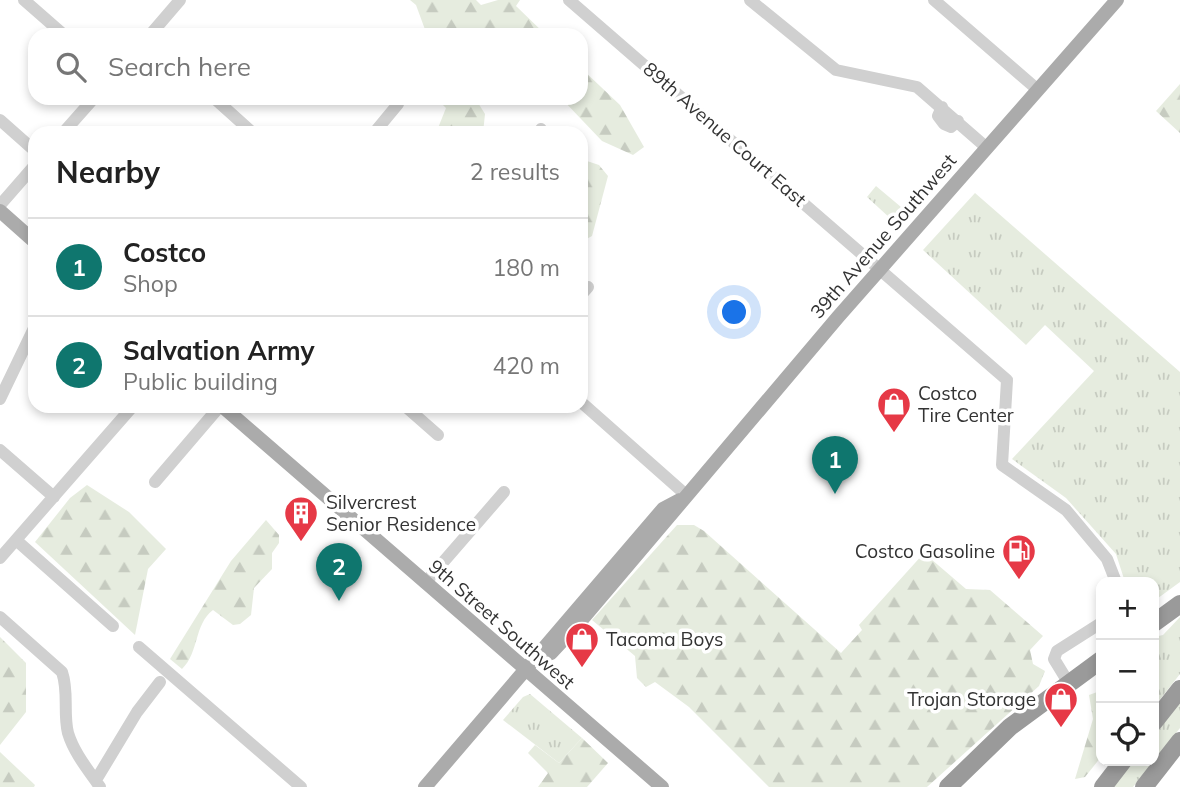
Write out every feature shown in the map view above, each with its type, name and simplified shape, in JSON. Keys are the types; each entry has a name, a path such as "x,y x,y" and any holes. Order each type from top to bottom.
{"highway":[{"path":"1159,619 1180,604"},
{"path":"948,787 1010,727 1068,680 1096,663"},
{"path":"1159,716 1180,689"},
{"path":"1144,787 1180,741"},
{"path":"1103,787 1119,766"}],"main road":[{"name":"39th Avenue Southwest","path":"425,787 663,509 683,497 1117,0"},
{"path":"0,211 28,236"},
{"name":"9th Street Southwest","path":"229,413 662,787"}],"street":[{"path":"24,0 56,28"},
{"path":"156,28 180,0"},
{"name":"89th Avenue Court East","path":"569,0 1007,380 1002,465 1066,510 1107,559 1114,577"},
{"path":"750,0 836,70 856,76 910,84 942,107 987,148"},
{"path":"934,0 1038,90"},
{"path":"69,126 88,105"},
{"path":"222,105 245,126"},
{"path":"380,126 397,105"},
{"path":"0,120 28,145"},
{"path":"0,205 28,173"},
{"path":"0,399 28,341"},
{"path":"588,409 683,497"},
{"path":"0,558 127,413"},
{"path":"155,482 215,413"},
{"path":"413,413 438,435"},
{"path":"0,450 54,496"},
{"path":"425,583 504,492"},
{"path":"16,540 114,626"},
{"path":"0,617 62,672 66,682 68,732 98,784"},
{"path":"1068,680 1054,659 1056,651 1096,626"},
{"path":"139,647 302,787"},
{"path":"98,784 137,712 160,682"}],"green space":[{"path":"410,0 476,0 481,5 498,0 520,0 516,6 539,28 424,28 416,5"},
{"path":"588,75 620,105 644,147 633,155 602,141 568,105 588,105"},
{"path":"1180,84 1180,133 1156,111"},
{"path":"443,105 479,105 485,114 484,126 439,126 446,108"},
{"path":"588,161 599,165 608,176 592,236 588,238"},
{"path":"876,186 901,207 891,219 867,197"},
{"path":"975,193 1180,372 1180,582 1159,597 1159,577 1123,577 1116,554 1066,498 1012,459 1094,371 1045,325 1026,345 923,250"},
{"path":"87,485 129,512 166,549 148,569 135,635 35,542 70,498"},
{"path":"266,520 279,535 279,543 272,553 272,569 254,588 251,615 240,624 233,625 213,610 203,623 191,655 182,669 170,659 231,561"},
{"path":"677,525 694,525 704,531 841,653 862,630 859,625 924,553 966,589 990,590 1043,636 1030,650 1033,664 1045,671 1039,686 927,787 769,787 689,707 655,682 646,687 637,678 635,656 592,620"},
{"path":"1180,617 1180,674 1159,701 1159,636"},
{"path":"0,637 26,663 26,712 0,745"},
{"path":"1096,692 1096,763 1085,777 1075,779 1093,719 1089,695"},
{"path":"530,694 582,738 559,763 503,720 523,697"},
{"path":"1180,701 1180,728 1159,755 1159,728"},
{"path":"582,738 608,763 587,787 538,787 548,773 528,753 535,745 559,763"},
{"path":"0,752 35,785 34,787 0,787"},
{"path":"1129,766 1150,766 1133,787 1112,787"}],"place":[{"name":"Costco Tire Center","path":"894,434"},
{"name":"Costco","path":"835,494"},
{"name":"Silvercrest Senior Residence","path":"301,543"},
{"name":"Costco Gasoline","path":"1019,581"},
{"name":"Salvation Army","path":"339,601"},
{"name":"Tacoma Boys","path":"582,669"},
{"name":"Trojan Storage","path":"1061,729"}]}
